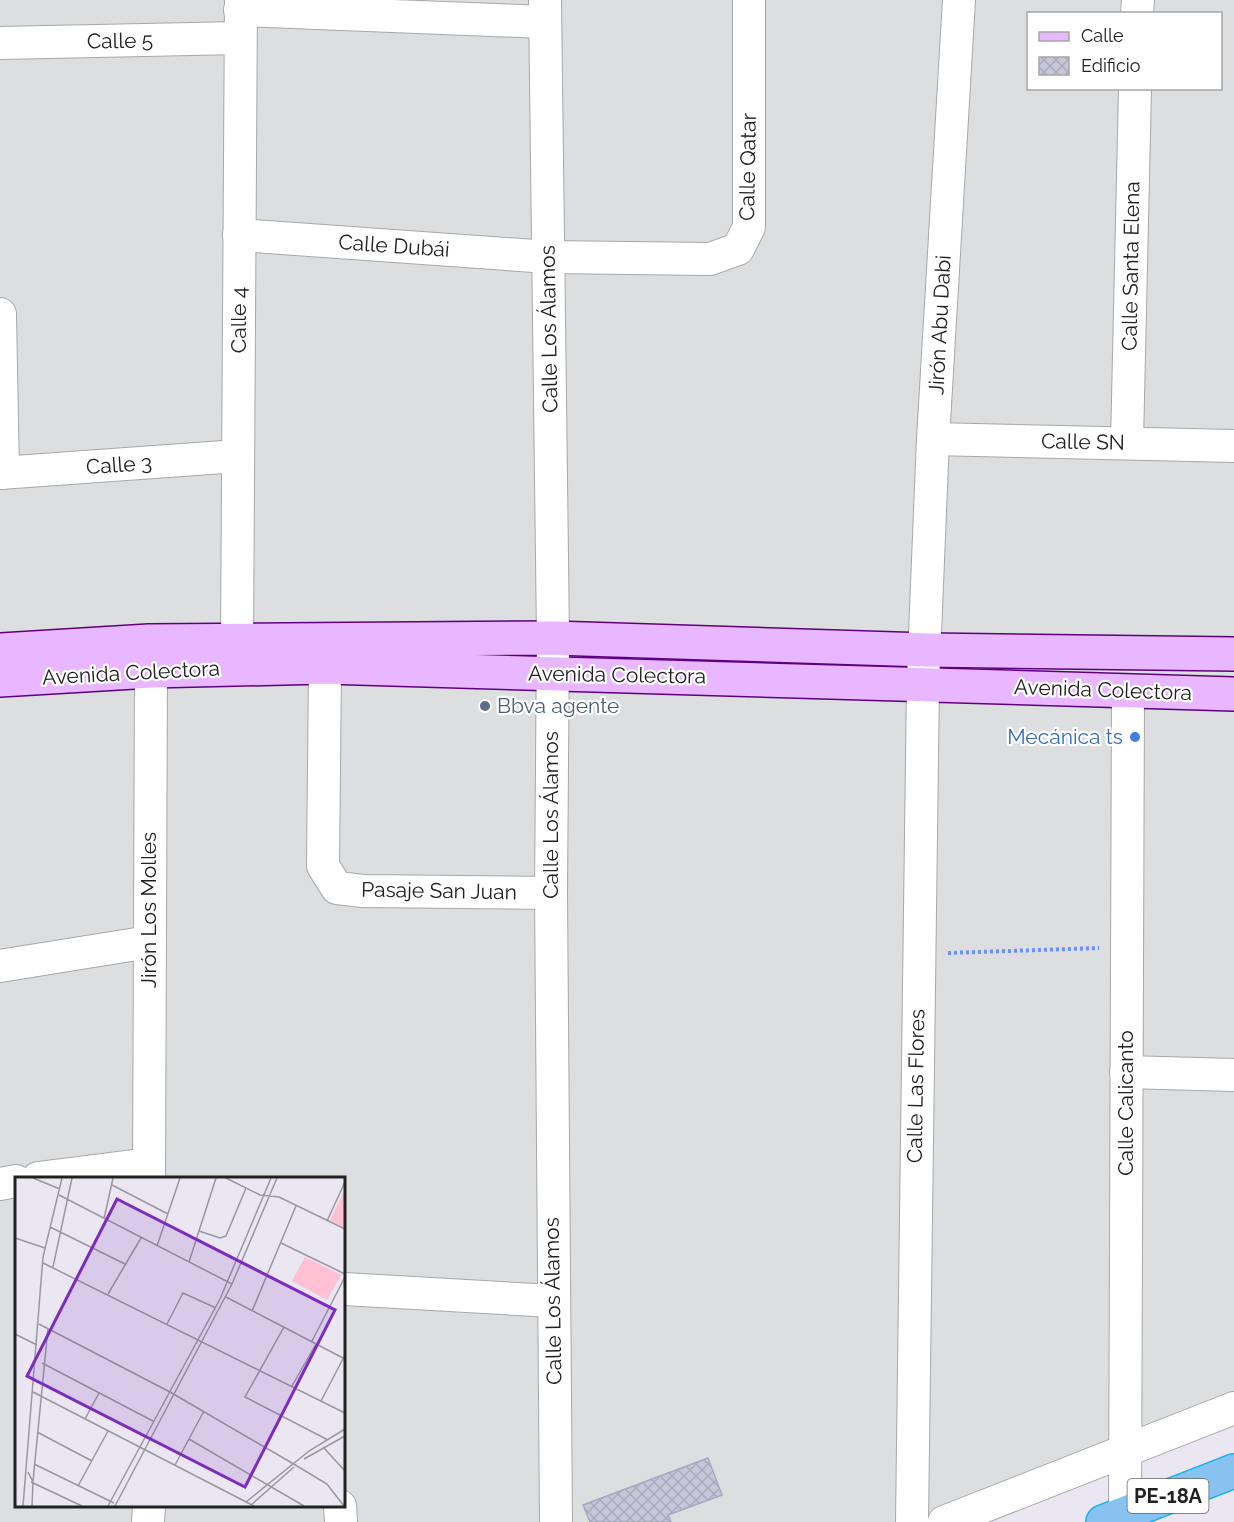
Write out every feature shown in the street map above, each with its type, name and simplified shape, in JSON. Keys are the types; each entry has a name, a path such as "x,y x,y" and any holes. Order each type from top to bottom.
{"highway":[{"name":"PE-18A","path":"1114,1517 1234,1471"}],"street":[{"name":"Calle Qatar","path":"548,257 710,259 738,249 749,227 749,0"},
{"name":"Jirón Abu Dabi","path":"926,650 933,439 959,0"},
{"name":"Calle Los Álamos","path":"545,11 553,674 550,893 552,1301 556,1522"},
{"name":"Calle 5","path":"0,43 240,16 545,11"},
{"name":"Calle 4","path":"237,640 240,16"},
{"name":"Calle Santa Elena","path":"1126,443 1136,90"},
{"name":"Calle Dubái","path":"239,235 548,257"},
{"path":"0,314 1,473"},
{"name":"Calle SN","path":"933,439 1234,446"},
{"name":"Calle 3","path":"1,473 238,456"},
{"name":"Avenida Colectora","path":"0,680 237,640 552,638 926,650 1234,654"},
{"name":"Avenida Colectora","path":"0,650 150,656 325,667 923,682 1128,692 1234,694"},
{"name":"Calle Las Flores","path":"912,1522 917,954 923,682 926,650"},
{"name":"Jirón Los Molles","path":"149,1171 150,656"},
{"name":"Pasaje San Juan","path":"325,667 323,866 337,888 363,891 550,893"},
{"name":"Calle Calicanto","path":"1114,1517 1124,1450 1128,692"},
{"path":"0,966 149,942"},
{"path":"1126,1072 1234,1075"},
{"path":"66,1177 149,1171"},
{"path":"0,1184 15,1181"},
{"path":"345,1289 552,1301"},
{"path":"944,1522 1234,1408"}],"path":[{"path":"917,954 1127,947"}],"shaded area":[{"path":"0,0 1234,0 1234,1394 932,1522 0,1522"}],"building":[{"path":"708,1458 722,1495 668,1515 671,1522 590,1522 583,1505"}],"place":[{"name":"Bbva agente","path":"485,706"},
{"name":"Mecánica ts","path":"1135,737"}]}
